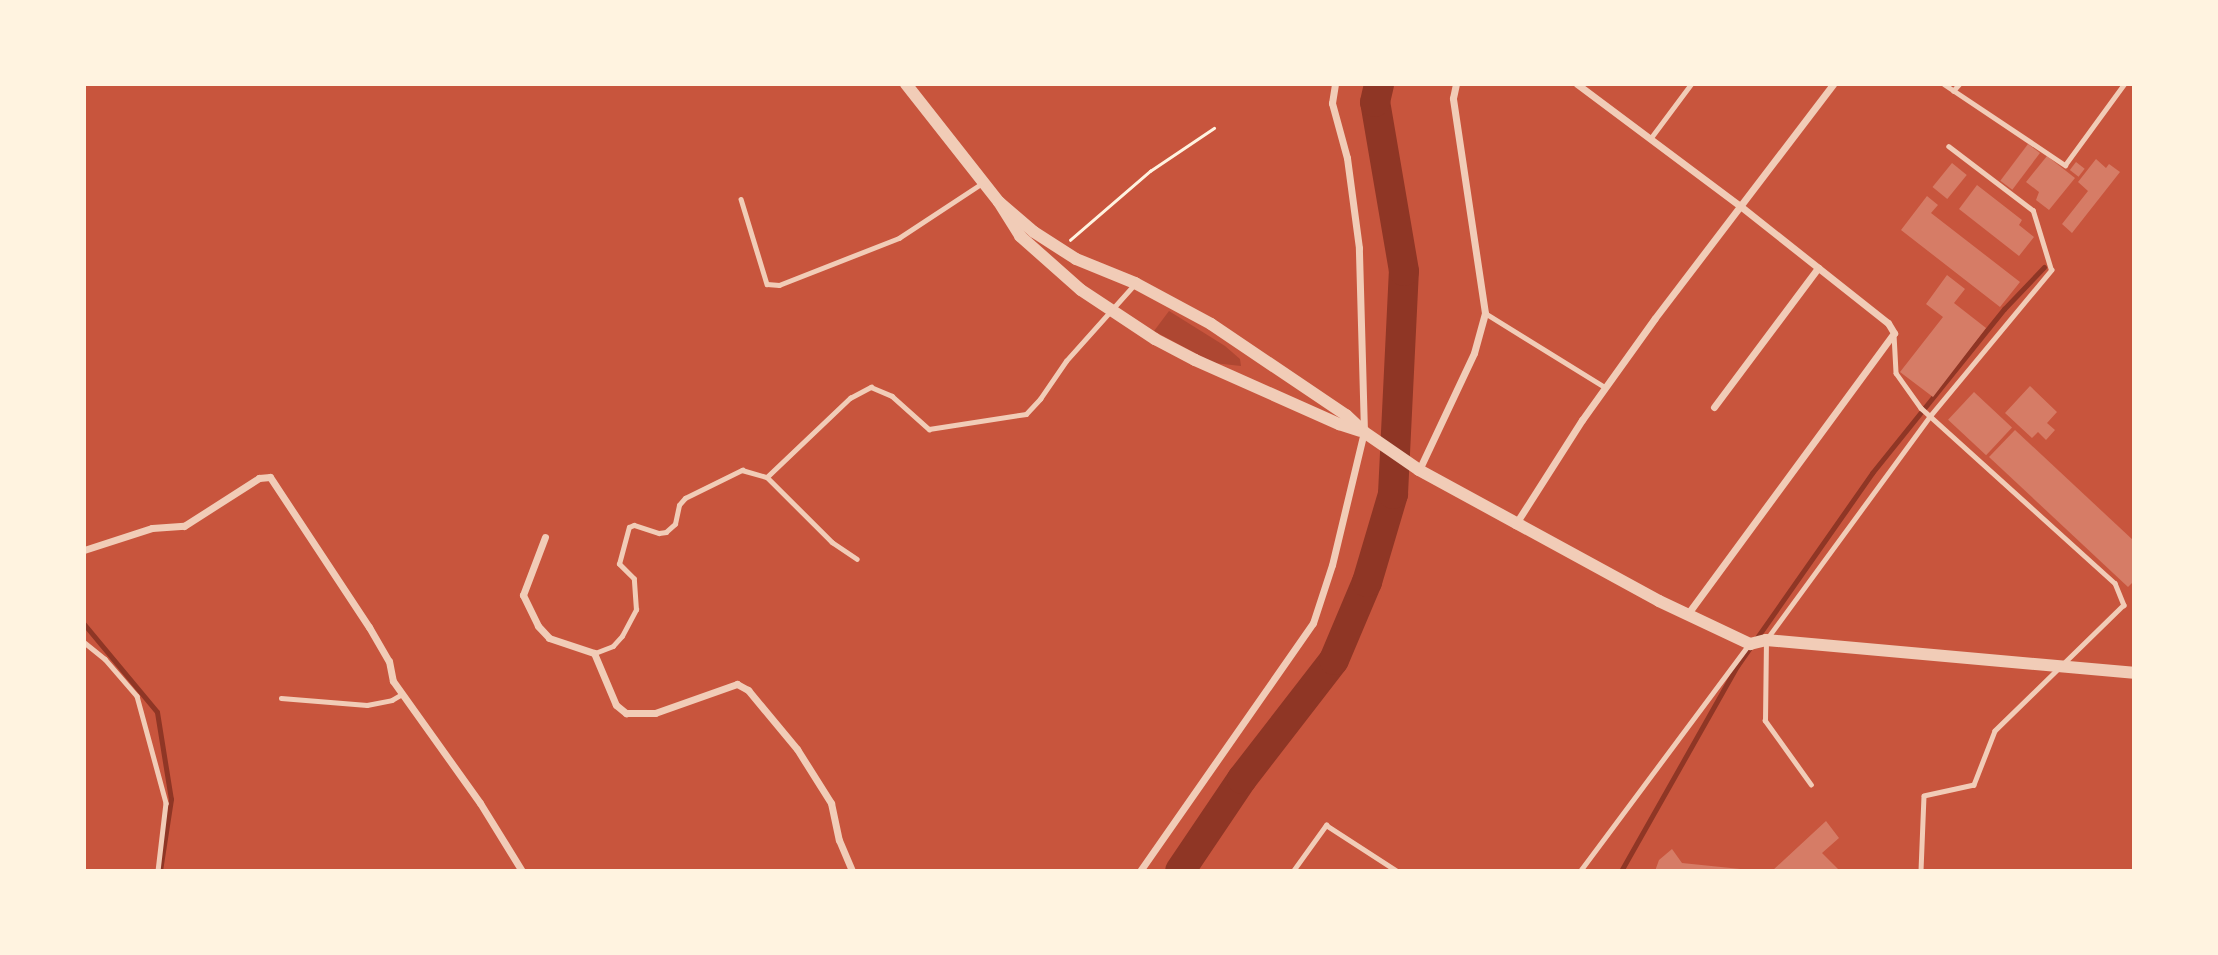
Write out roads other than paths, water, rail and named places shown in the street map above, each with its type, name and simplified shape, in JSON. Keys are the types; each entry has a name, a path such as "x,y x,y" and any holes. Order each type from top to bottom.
{"street":[{"path":"906,84 999,201 1034,232 1060,249 1135,283 1211,324 1346,415 1364,432 1419,470 1515,525 1687,615 1750,644 1766,640 2134,673"},
{"path":"1140,871 1313,623 1332,565 1364,432 1359,248 1347,159 1332,103 1335,84"},
{"path":"1419,470 1474,354 1485,313 1453,98 1457,84"},
{"path":"1577,84 1739,205 1888,323 1894,333 1687,615"},
{"path":"1515,525 1605,388 1739,205 1833,84"},
{"path":"999,201 1020,236 1048,263 1081,290 1112,308 1155,339 1339,425 1364,432"},
{"path":"1714,407 1818,268"},
{"path":"84,550 152,528 184,526 259,478 270,477 369,626 389,661 393,681 480,803 522,871"},
{"path":"545,537 523,595 538,626 549,638 594,653 616,705 626,713 655,713 737,684 748,690 797,749 831,803 839,839 852,871"}],"lane":[{"path":"1650,139 1691,84"},
{"path":"1944,84 2065,165 2124,84"},
{"path":"1953,91 1959,84"},
{"path":"1811,785 1765,721 1766,640 1930,416 2051,270 2033,211 1949,147"},
{"path":"741,199 767,284 779,285 899,238 984,183"},
{"path":"768,477 850,398 871,387 892,396 929,429 1026,414 1135,283"},
{"path":"1485,313 1605,388"},
{"path":"1894,333 1896,373 1930,416 2115,583 2124,605 1995,731 1974,785 1924,796 1921,871"},
{"path":"594,653 613,646 622,636 636,610 634,579 619,564 629,527 666,532 675,524 679,505 685,498 703,492 718,480 742,470 768,477 831,542 857,559"},
{"path":"84,642 105,659 136,696 166,803 158,871"},
{"path":"1580,871 1750,644"},
{"path":"281,698 367,705 392,700 402,694"},
{"path":"1293,871 1325,825 1397,871"}],"waterway":[{"path":"1180,871 1242,779 1334,660 1367,582 1393,494 1404,271 1375,102 1379,84"},
{"path":"1621,871 1737,666 1872,473 2004,309 2044,267"},
{"path":"84,624 157,712 171,799 160,871"}]}
